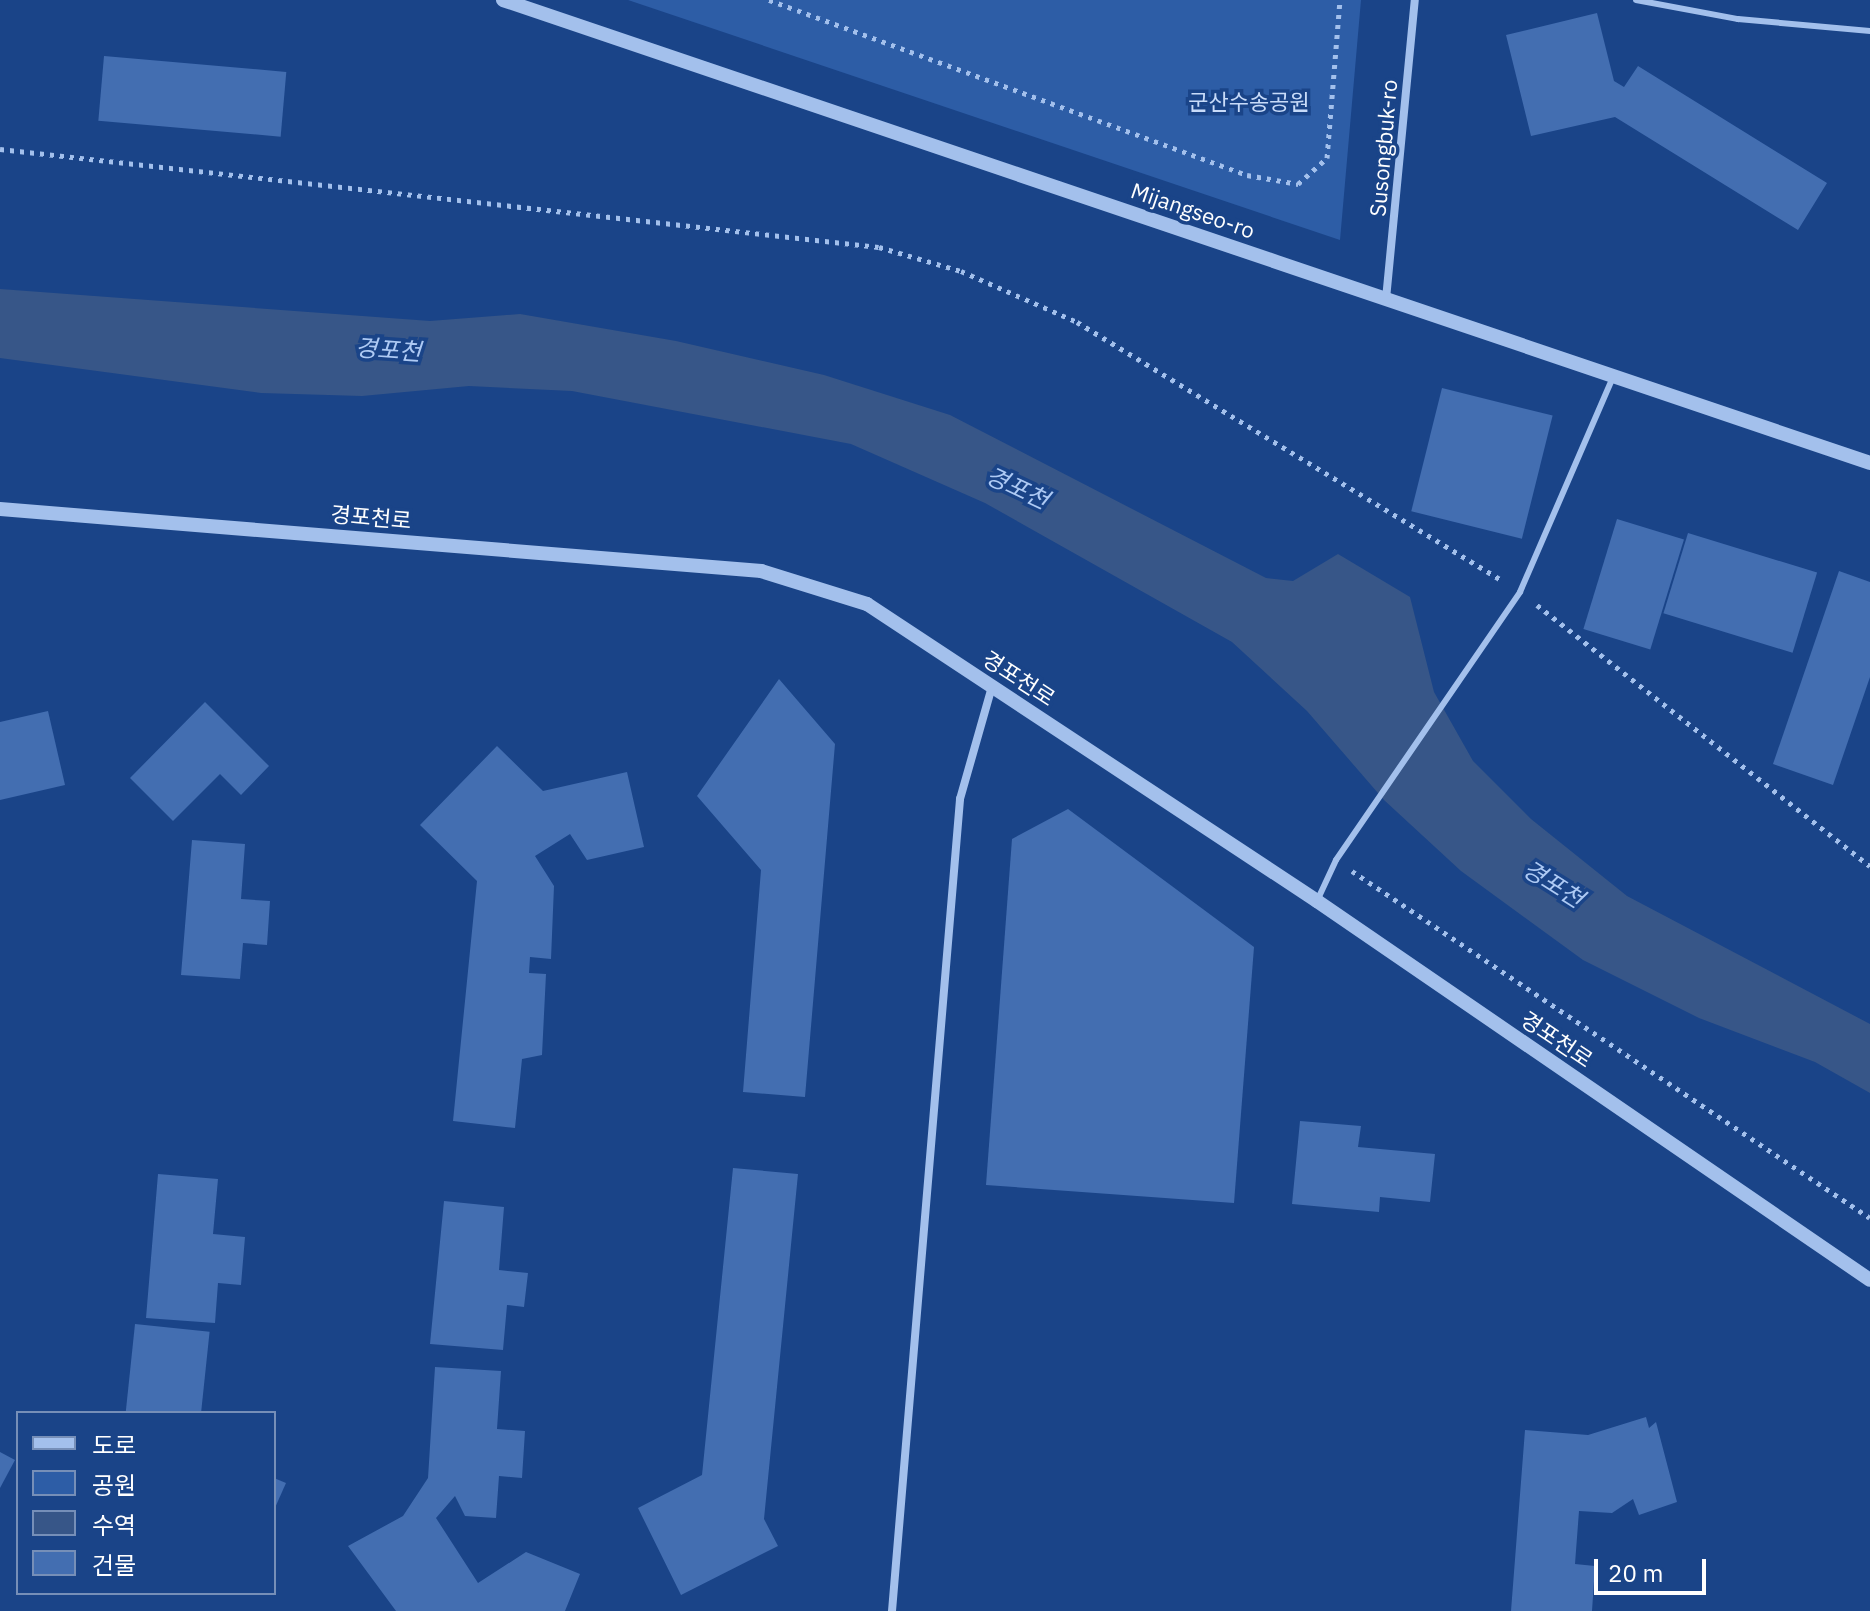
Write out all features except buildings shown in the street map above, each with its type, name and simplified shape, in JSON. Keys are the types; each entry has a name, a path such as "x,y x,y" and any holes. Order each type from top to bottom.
{"street":[{"name":"Mijangseo-ro","path":"503,0 1870,463"},
{"name":"Susongbuk-ro","path":"1386,299 1415,0"},
{"name":"경포천로","path":"0,509 761,571 867,604 1317,901 1870,1280"},
{"path":"892,1611 960,799 992,687"}],"lane":[{"path":"1636,0 1738,19 1870,31"},
{"path":"1317,901 1336,860 1520,592 1613,376"}],"path":[{"path":"769,0 1247,175 1298,184 1327,158 1340,0"},
{"path":"0,149 879,247 961,271 1077,322 1520,592 1870,866"},
{"path":"1336,860 1870,1218"}],"green space":[{"name":"군산수송공원","path":"628,0 1361,0 1340,240"}],"water":[{"name":"경포천","path":"0,289 430,321 520,314 676,341 824,375 950,415 1266,578 1293,581 1338,554 1410,597 1434,692 1473,761 1531,819 1627,896 1870,1024 1870,1093 1815,1062 1699,1018 1583,960 1461,871 1384,800 1307,711 1232,642 985,503 851,444 572,391 469,386 362,396 261,393 0,358"}]}
